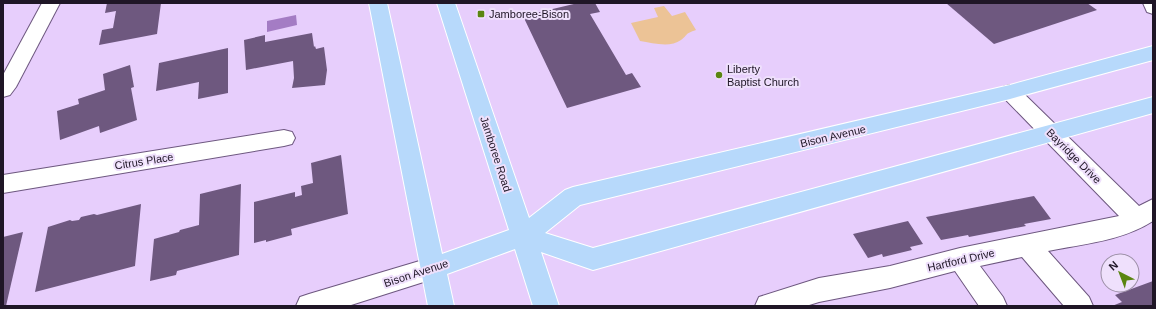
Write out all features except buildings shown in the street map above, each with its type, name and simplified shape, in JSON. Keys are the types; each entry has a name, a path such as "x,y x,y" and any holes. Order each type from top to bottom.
{"main road":[{"path":"378,3 441,306"},
{"name":"Jamboree Road","path":"446,3 546,306"},
{"name":"Bison Avenue","path":"433,268 523,236 573,198 1010,92 1153,53"},
{"path":"523,236 594,259 1153,105"}],"street":[{"path":"5,85 50,3"},
{"path":"1152,3 1153,8"},
{"name":"Bayridge Drive","path":"1010,92 1051,133 1145,214"},
{"name":"Citrus Place","path":"3,184 284,138"},
{"name":"Hartford Drive","path":"768,306 819,290 890,277 960,259 1121,226 1145,214"},
{"path":"1028,246 1080,306"},
{"path":"960,259 994,306"},
{"name":"Bison Avenue","path":"308,306 433,268"}],"shaded area":[{"path":"664,6 672,16 685,12 696,30 688,33 681,40 672,44 640,41 631,23 658,17 654,8"},
{"path":"296,15 297,25 267,32 267,21"}],"place":[{"name":"Jamboree-Bison","path":"481,14"},
{"name":"Liberty Baptist Church","path":"719,75"}]}
